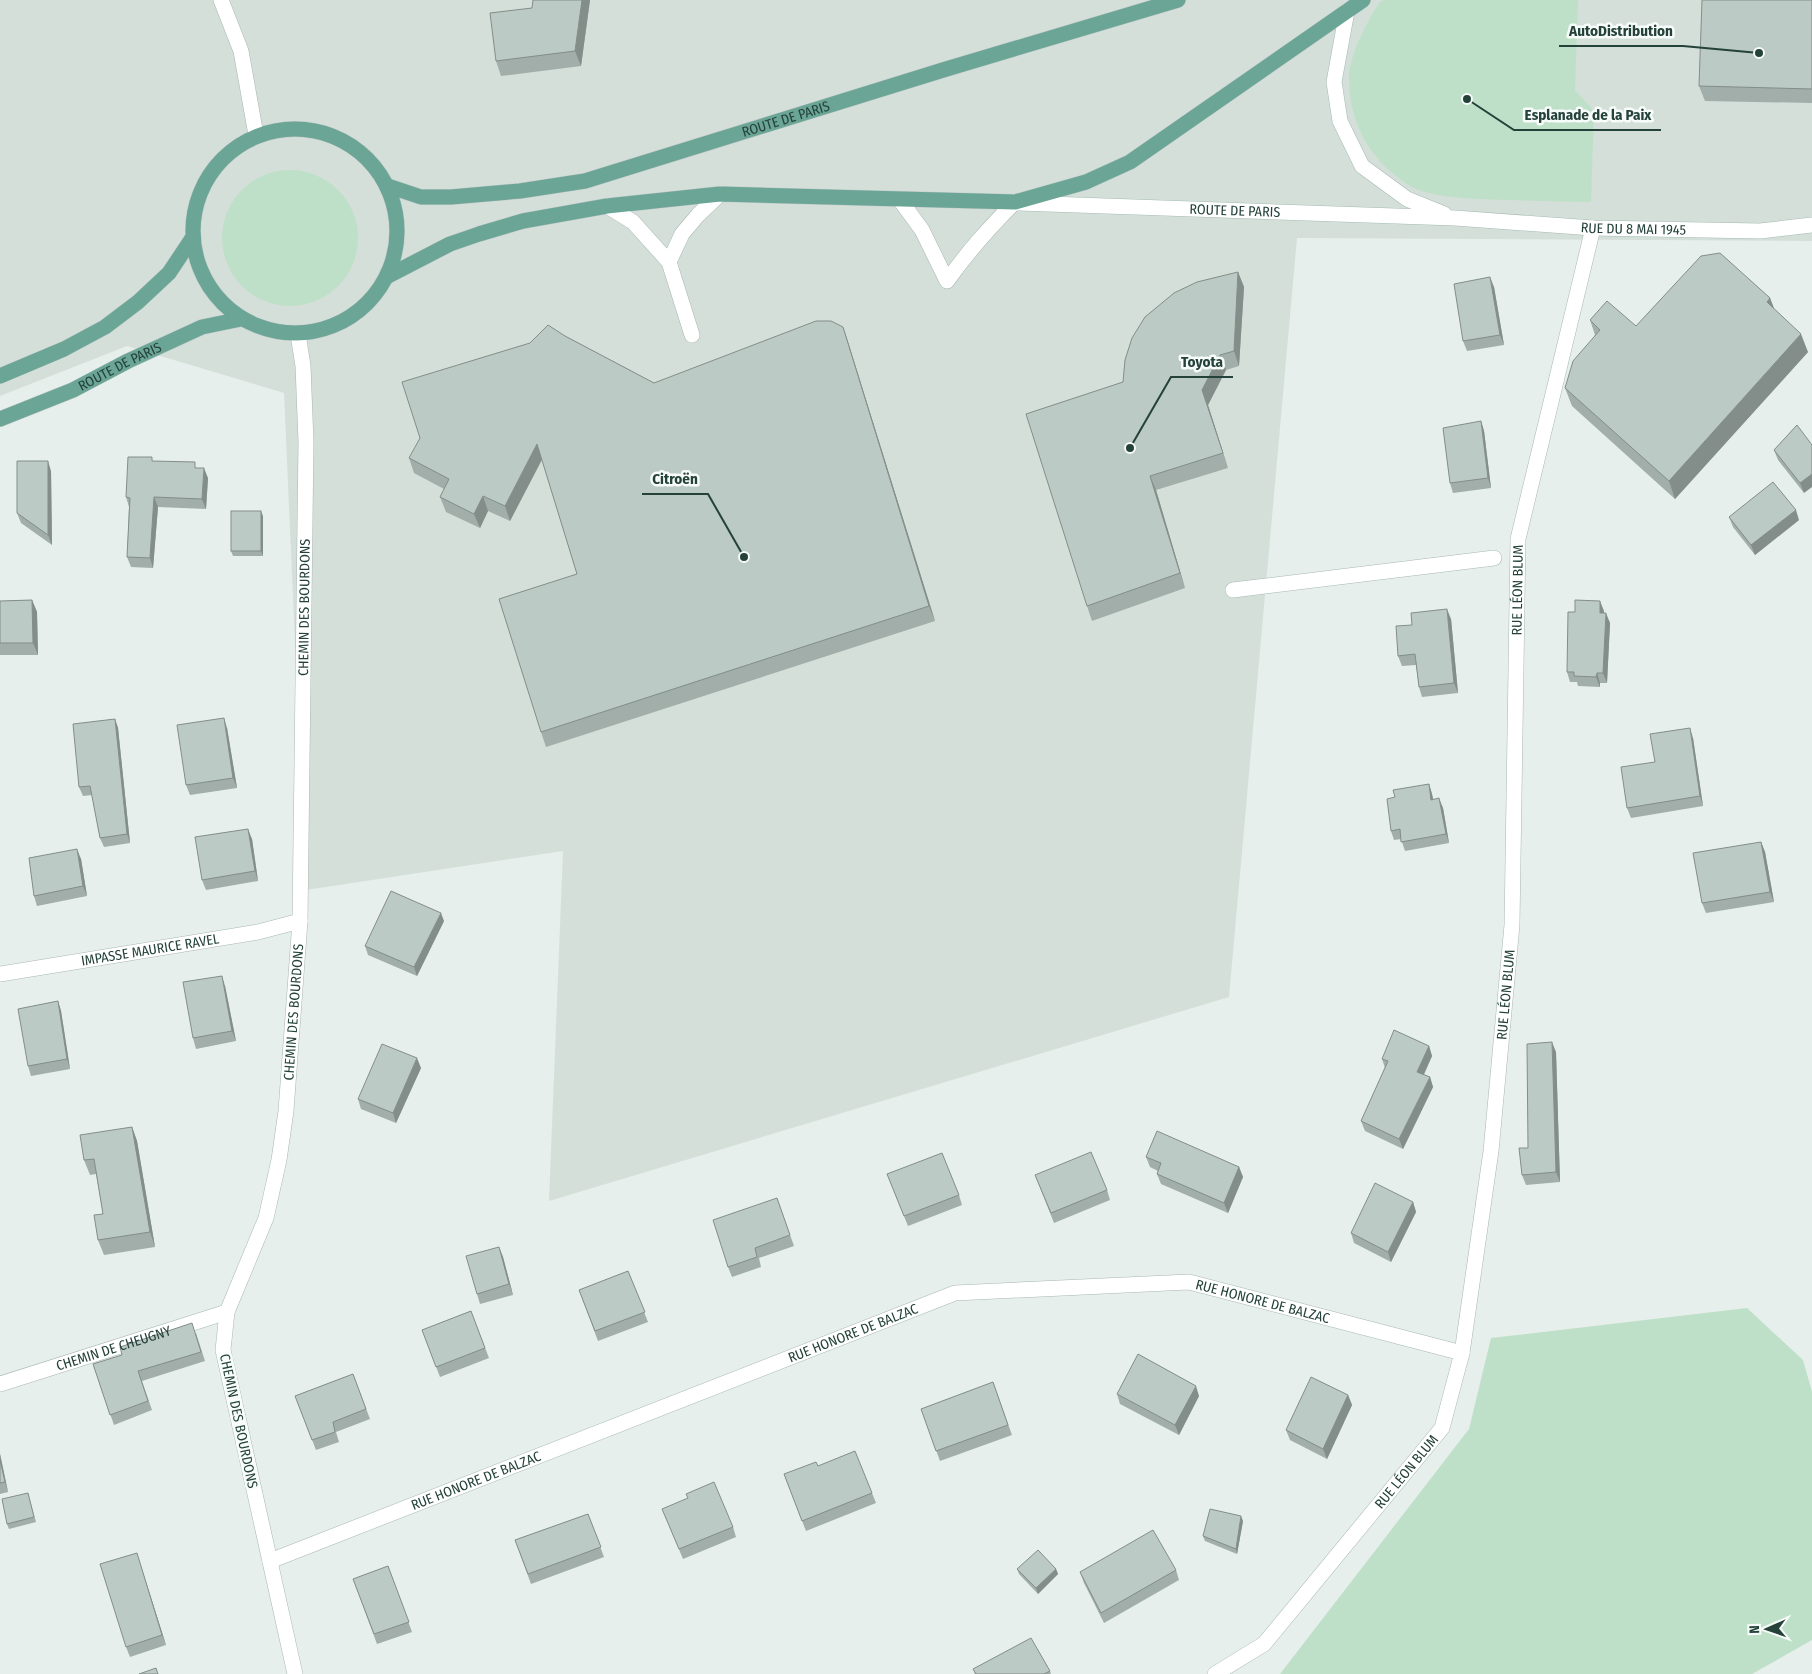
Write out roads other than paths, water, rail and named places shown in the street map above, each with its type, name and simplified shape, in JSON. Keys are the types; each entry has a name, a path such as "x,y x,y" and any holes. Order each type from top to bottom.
{"main road":[{"name":"ROUTE DE PARIS","path":"388,186 421,197 452,197 520,192 585,181 942,70 1178,0"},
{"name":"ROUTE DE PARIS","path":"388,276 450,244 479,234 523,222 607,206 720,194 1015,202 1086,182 1130,162 1364,0"},
{"path":"286,128 317,130 346,141 371,160 388,186 397,216 397,247 388,276 372,300 351,318 326,329 298,334 269,330 241,319 217,297 200,269 193,237 196,205 208,176 229,152 256,135 286,128"},
{"path":"0,376 64,350 105,327 138,302 169,273 193,237"},
{"name":"ROUTE DE PARIS","path":"0,419 73,390 128,361 202,326 241,319"}],"street":[{"path":"221,0 241,51 256,135"},
{"path":"1347,11 1334,82 1340,121 1362,166 1407,199 1455,218"},
{"path":"669,262 682,234 720,194"},
{"path":"900,200 922,230 947,281 968,251 1015,202"},
{"name":"ROUTE DE PARIS","path":"1015,202 1455,218"},
{"path":"607,206 633,222 669,262 692,335"},
{"name":"RUE DU 8 MAI 1945","path":"1455,218 1593,228 1760,231 1812,225"},
{"name":"RUE LÉON BLUM","path":"1215,1674 1264,1644 1442,1428 1462,1353 1491,1151 1512,925 1518,539 1593,228"},
{"name":"CHEMIN DES BOURDONS","path":"295,1674 223,1350 227,1312 266,1218 279,1160 286,1111 300,921 306,442 303,366 298,334"},
{"path":"1233,590 1494,558"},
{"name":"IMPASSE MAURICE RAVEL","path":"0,974 258,932 300,921"},
{"name":"RUE HONORE DE BALZAC","path":"270,1561 955,1293 1189,1282 1462,1353"},
{"name":"CHEMIN DE CHEUGNY","path":"0,1384 227,1312"}],"place":[{"name":"AutoDistribution","path":"1759,53"},
{"name":"Esplanade de la Paix","path":"1467,99"},
{"name":"Toyota","path":"1130,448"},
{"name":"Citroën","path":"744,557"}]}
